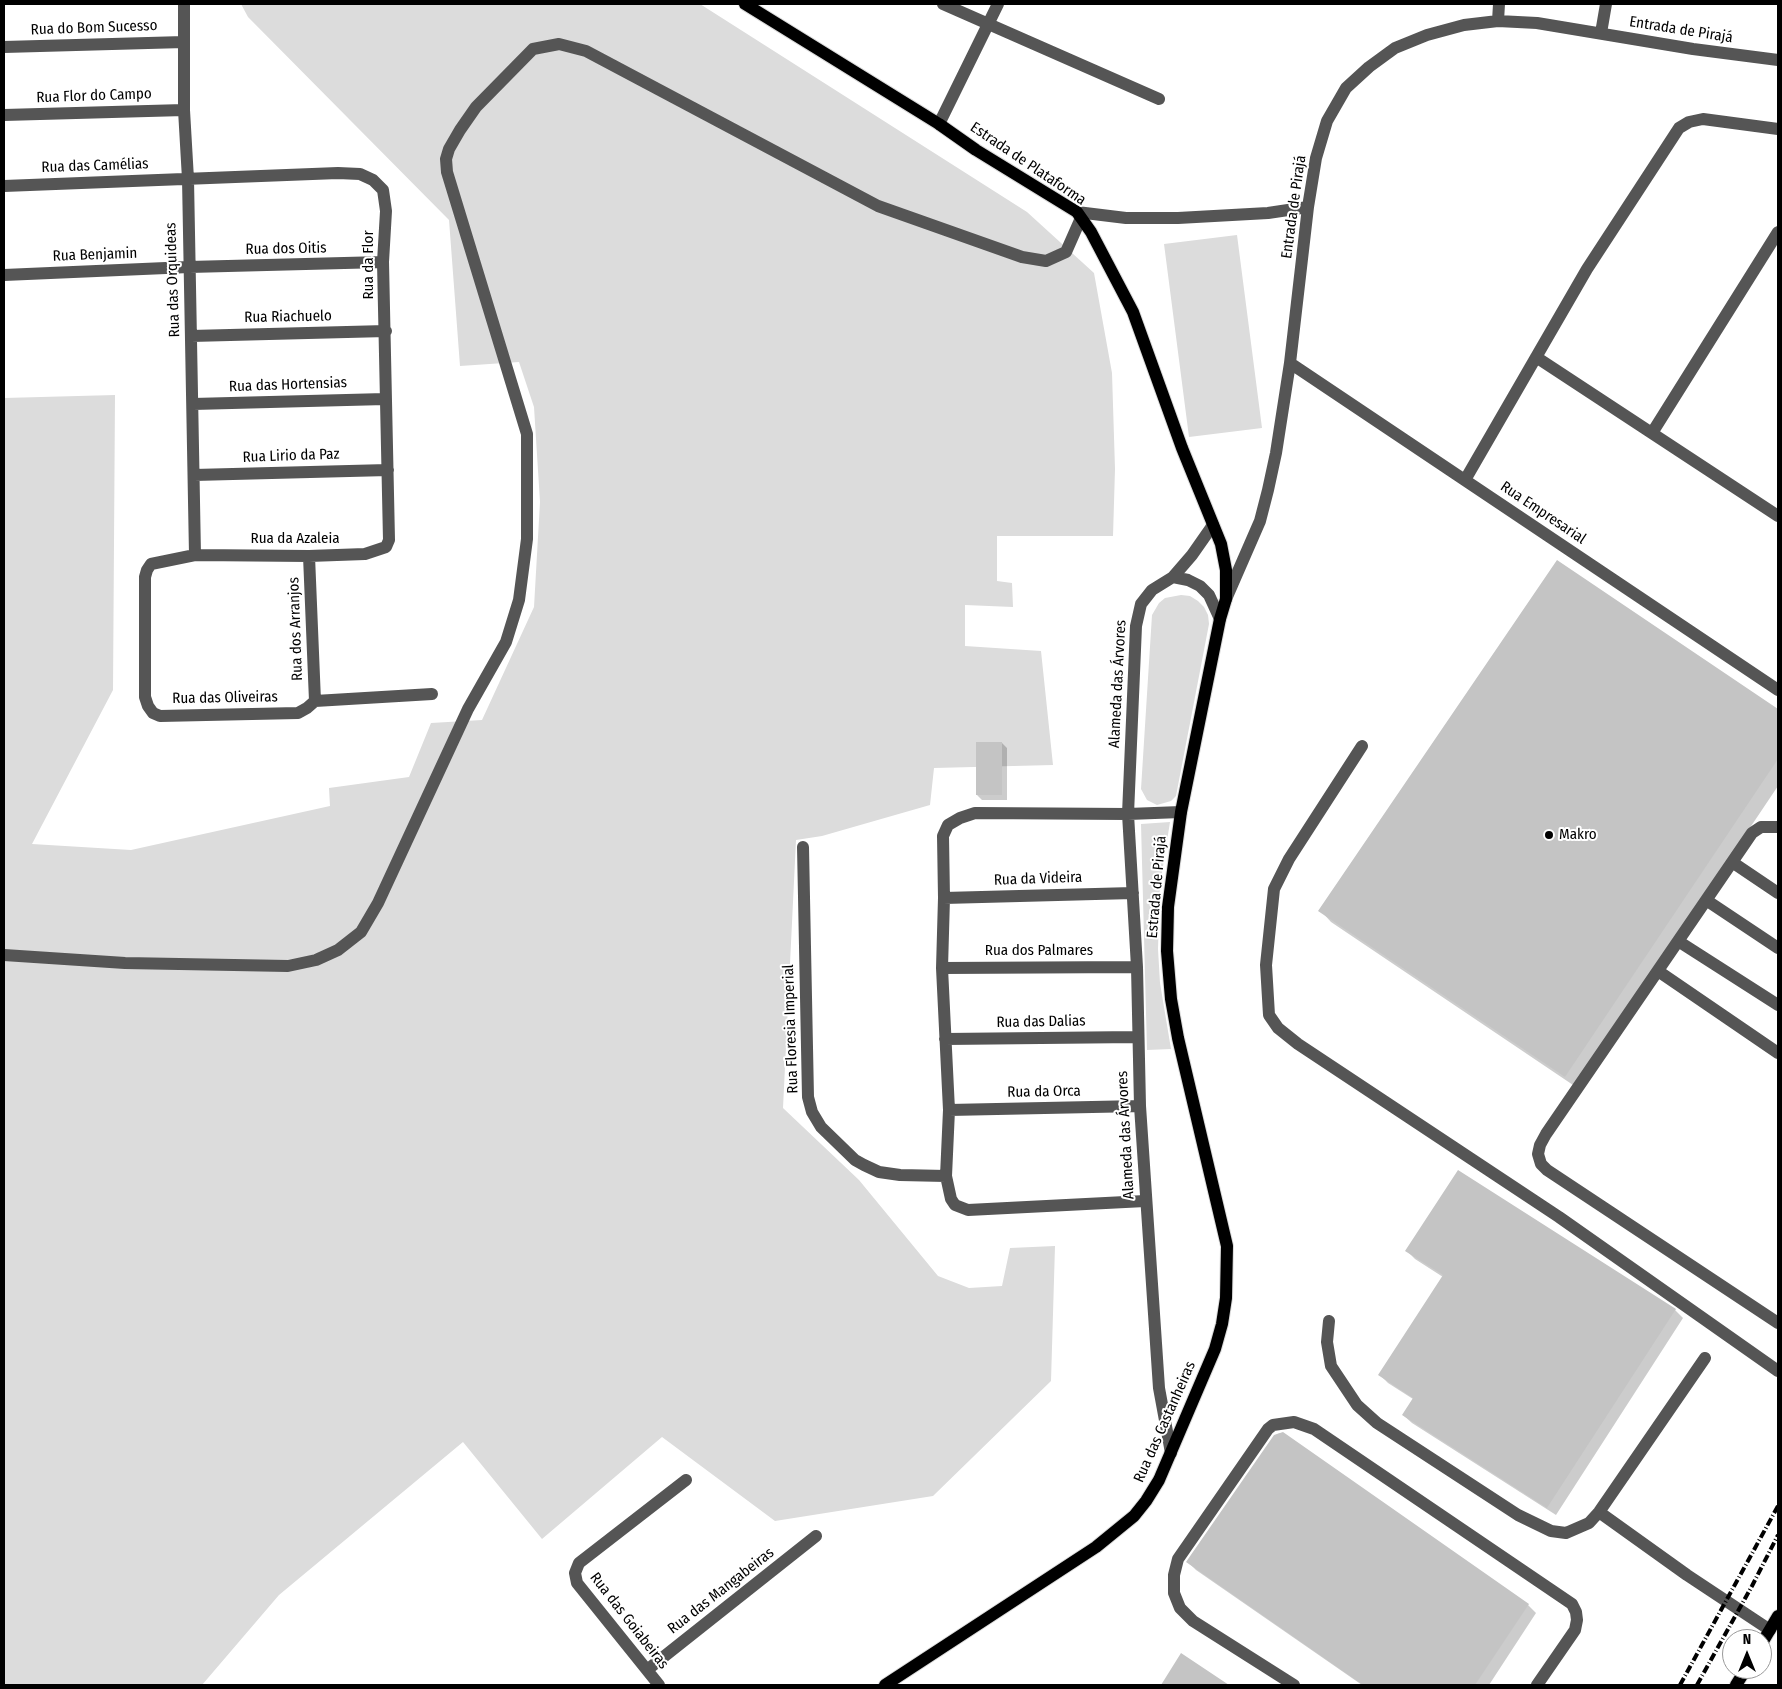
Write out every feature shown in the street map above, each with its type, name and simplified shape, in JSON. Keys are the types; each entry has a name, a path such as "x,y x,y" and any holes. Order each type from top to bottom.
{"main road":[{"name":"Estrada de Plataforma","path":"745,4 939,124 976,150 1079,215 1109,264 1132,312 1182,448 1221,544 1225,565 1226,599 1220,619"},
{"name":"Estrada de Pirajá","path":"1220,619 1181,812 1168,907 1168,951 1171,999 1178,1038 1221,1217"},
{"name":"Rua das Castanheiras","path":"886,1685 1096,1547 1124,1526 1146,1501 1160,1480 1215,1349 1222,1324 1228,1271 1227,1246 1221,1217"},
{"path":"1771,1629 1778,1616"}],"street":[{"name":"Rua das Orquideas","path":"184,4 184,110 188,178 188,267 193,404 195,555"},
{"path":"943,4 1159,99"},
{"path":"939,124 998,4"},
{"path":"1498,21 1499,4"},
{"path":"1601,34 1606,4"},
{"name":"Entrada de Pirajá","path":"1226,599 1260,521 1268,490 1276,453 1290,363 1308,207 1316,158 1328,121 1346,88 1395,48 1427,35 1464,25 1498,21 1537,24 1693,49 1778,60"},
{"name":"Rua do Bom Sucesso","path":"4,47 184,42"},
{"path":"4,955 126,963 288,966 316,960 338,950 361,932 378,903 468,709 506,642 519,600 527,539 527,434 447,172 446,159 449,149 476,107 533,49 559,44 586,51 878,206 1022,257 1046,261 1066,252 1079,215 1126,218 1178,218 1268,213 1308,207"},
{"name":"Rua Flor do Campo","path":"4,114 184,110"},
{"path":"1465,480 1587,269 1679,128 1690,122 1703,119 1778,129"},
{"name":"Rua da Flor","path":"188,178 338,173 360,174 373,180 384,190 386,211 384,262 385,399 389,540"},
{"name":"Rua das Camélias","path":"4,186 188,178"},
{"path":"1652,433 1778,232"},
{"name":"Rua dos Oitis","path":"188,267 384,262"},
{"name":"Rua Benjamin","path":"4,276 188,267"},
{"name":"Rua Riachuelo","path":"191,336 386,331"},
{"path":"1536,357 1778,516"},
{"name":"Rua Empresarial","path":"1290,363 1778,690"},
{"name":"Rua das Hortensias","path":"193,404 385,399"},
{"name":"Rua Lirio da Paz","path":"194,476 388,470"},
{"name":"Alameda das Árvores","path":"1171,1453 1159,1388 1145,1201 1137,1037 1134,892 1128,814 1136,626 1141,604 1152,590 1173,577 1192,555 1213,525"},
{"name":"Rua da Azaleia","path":"195,555 309,556 365,554 386,547 389,540"},
{"name":"Rua das Oliveiras","path":"195,555 152,564 147,570 145,577 145,697 153,713 160,716 298,713 315,701 432,694"},
{"name":"Rua dos Arranjos","path":"309,556 315,701"},
{"path":"1173,577 1188,580 1200,586 1209,595 1220,619"},
{"path":"1362,746 1289,860 1274,889 1266,965 1269,1015 1278,1028 1298,1044 1559,1217 1778,1370"},
{"path":"1145,1201 968,1210 955,1205 951,1199 946,1176 949,1110 942,968 944,898 942,836 948,826 960,818 975,813 1128,814 1181,812"},
{"path":"1778,827 1761,827 1752,833 1546,1134 1538,1154 1541,1164 1547,1170 1778,1323"},
{"name":"Rua Floresia Imperial","path":"803,847 808,1097 812,1112 821,1127 855,1160 864,1165 879,1172 900,1176 946,1176"},
{"path":"1732,862 1778,893"},
{"name":"Rua da Videira","path":"944,898 1134,892"},
{"path":"1706,900 1778,948"},
{"path":"1678,941 1778,1005"},
{"name":"Rua dos Palmares","path":"942,968 1136,967"},
{"path":"1658,972 1778,1053"},
{"name":"Rua das Dalias","path":"945,1040 1137,1037"},
{"name":"Rua da Orca","path":"949,1110 1140,1106"},
{"path":"1329,1321 1327,1342 1331,1366 1358,1405 1377,1423 1518,1516 1551,1531 1566,1533 1589,1523 1599,1512 1705,1358"},
{"path":"1294,1685 1193,1621 1180,1608 1174,1593 1174,1575 1178,1559 1268,1429 1273,1425 1294,1422 1314,1429 1572,1604 1577,1620 1575,1630 1538,1685"},
{"name":"Rua das Goiabeiras","path":"659,1685 577,1584 575,1573 579,1564 686,1480"},
{"path":"1599,1512 1687,1575 1768,1629"},
{"name":"Rua das Mangabeiras","path":"647,1670 816,1536"}],"shaded area":[{"path":"241,4 700,4 1027,212 1094,273 1112,373 1115,469 1113,536 997,536 997,581 1012,583 1013,607 965,605 965,646 1041,651 1053,765 934,768 930,805 822,836 796,840 783,1108 859,1180 938,1276 969,1288 1002,1286 1010,1248 1055,1246 1051,1381 933,1496 775,1521 662,1437 542,1539 463,1442 279,1595 202,1685 4,1685 4,398 115,395 113,690 32,844 131,850 330,806 329,788 409,777 431,723 482,720 534,607 540,502 534,407 519,362 460,366 449,220 248,17"},
{"path":"1237,235 1262,428 1189,437 1164,244"},
{"path":"1181,595 1190,596 1204,607 1208,615 1209,624 1176,796 1171,801 1157,805 1147,800 1141,789 1152,615 1159,603 1165,598"},
{"path":"1170,822 1160,885 1158,949 1160,983 1171,1049 1147,1050 1141,824"}],"building":[{"name":"Makro","path":"1557,560 1778,709 1778,759 1565,1077 1318,911"},
{"path":"976,742 1002,742 1002,795 976,795"},
{"path":"1458,1170 1676,1309 1547,1508 1402,1415 1413,1398 1378,1375 1443,1275 1405,1251"},
{"path":"1283,1432 1529,1604 1475,1685 1363,1685 1186,1562 1274,1435"},
{"path":"1181,1653 1229,1685 1161,1685"}],"railway":[{"path":"1680,1685 1778,1506"},
{"path":"1697,1685 1778,1535"}],"place":[{"name":"Makro","path":"1549,835"}]}
